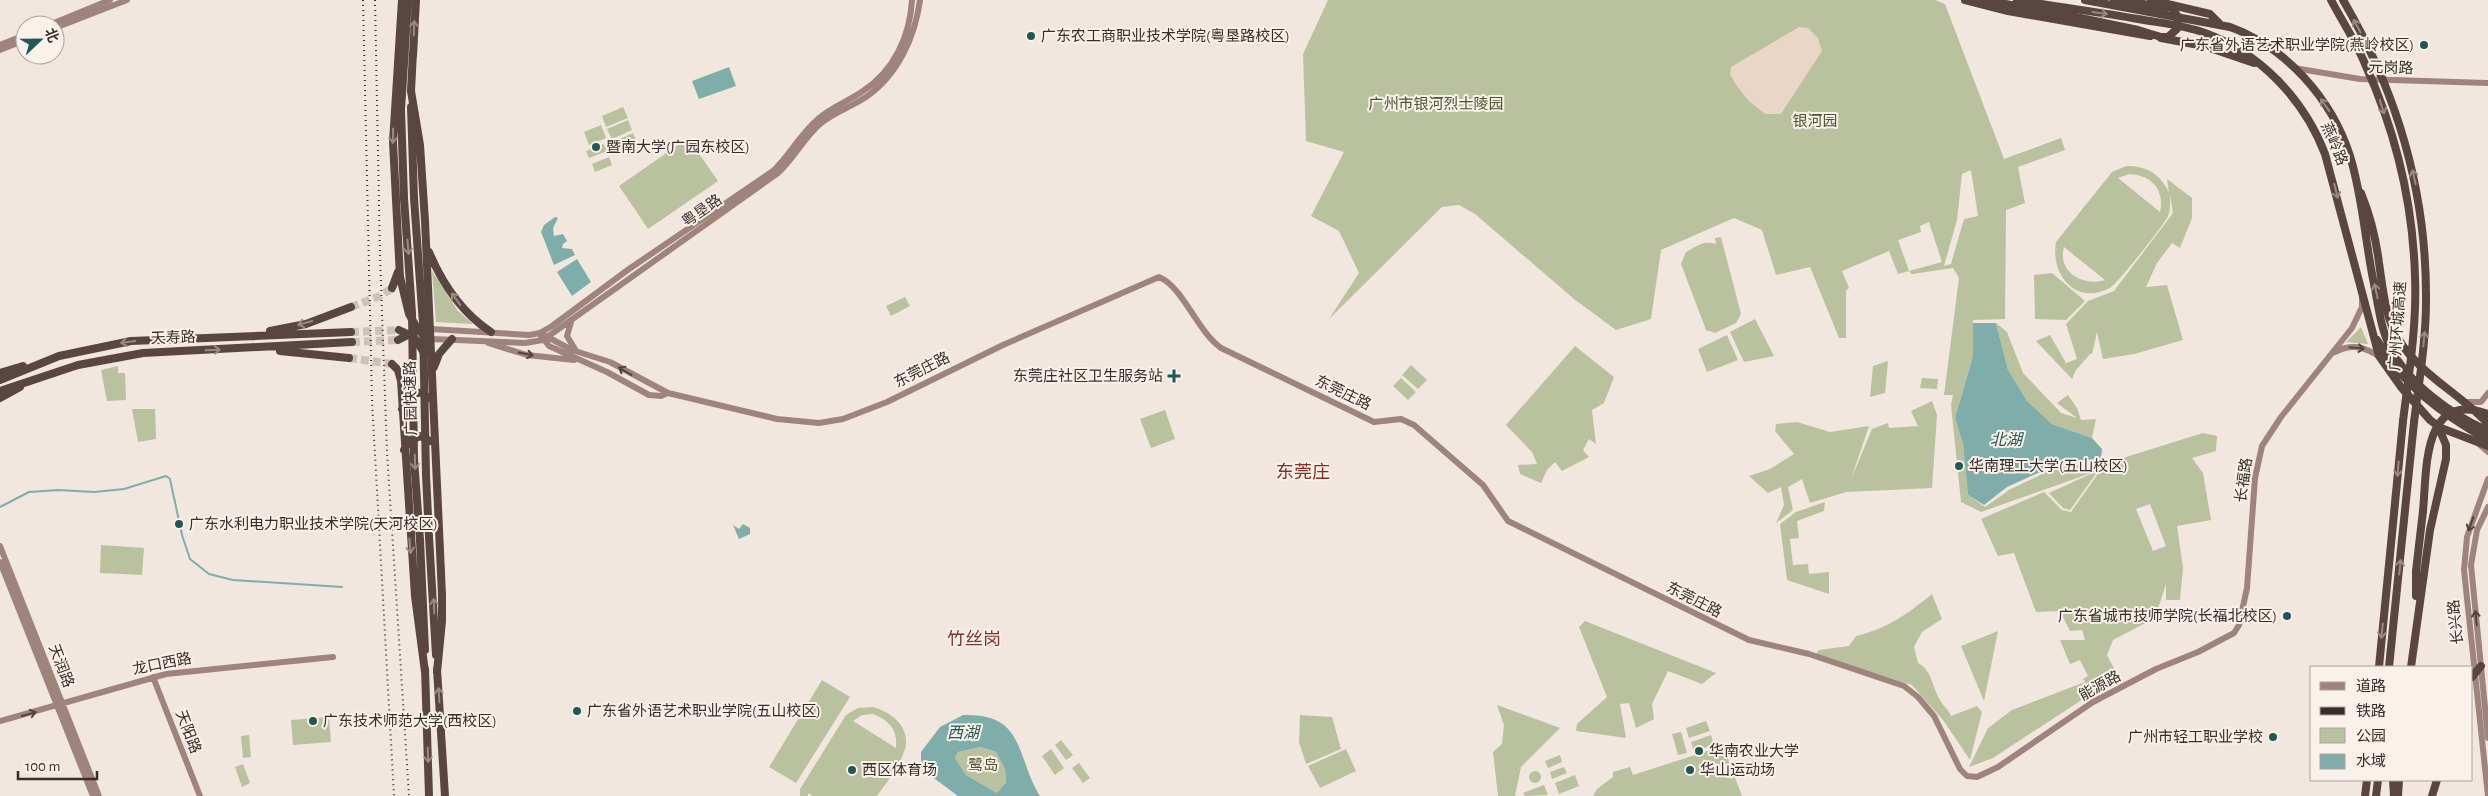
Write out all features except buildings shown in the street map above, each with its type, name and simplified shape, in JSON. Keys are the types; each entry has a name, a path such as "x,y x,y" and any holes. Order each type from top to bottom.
{"highway":[{"path":"403,0 404,63"},
{"path":"403,0 393,142 399,265 406,305 418,330 431,339"},
{"name":"广园快速路","path":"408,0 401,130 412,314 414,449 426,672 429,796"},
{"path":"416,0 411,91 420,145 431,329 434,450 442,621 437,672"},
{"path":"1965,0 2008,11 2204,46 2262,66"},
{"path":"1984,0 2143,31 2161,37 2168,37 2177,29 2178,18 2172,8 2114,0"},
{"name":"燕岭路","path":"2017,0 2199,31 2233,46 2262,66 2295,101 2321,144 2334,180 2362,296 2379,356 2419,409 2438,426 2488,446"},
{"name":"燕岭路","path":"2085,0 2219,23 2259,41 2294,68 2316,93 2334,119 2348,149 2381,317 2392,351 2416,380 2438,401 2488,431"},
{"path":"2152,0 2210,14 2219,23"},
{"name":"广州环城高速","path":"2331,0 2365,62 2382,103 2409,207 2416,278 2414,336 2403,421 2379,666"},
{"name":"广州环城高速","path":"2343,0 2374,56 2388,92 2409,158 2419,205 2425,252 2426,302 2424,343 2389,666"},
{"name":"广园快速路","path":"411,91 410,137 423,318 426,497 445,796"},
{"path":"2356,182 2370,218 2385,299 2395,332 2404,347 2425,370 2488,424"},
{"path":"426,246 441,276 465,310 491,332"},
{"path":"399,265 406,273 412,275 418,274 427,266"},
{"path":"392,288 399,265"},
{"path":"413,337 429,304"},
{"path":"247,336 306,324 351,307"},
{"path":"431,329 399,330 413,337 426,357 432,376"},
{"path":"2371,330 2391,361 2419,394 2442,412 2488,440"},
{"name":"天寿路","path":"0,380 40,363 80,350 113,344 177,338 351,332"},
{"path":"398,340 413,337 431,339"},
{"path":"177,338 177,352"},
{"path":"432,376 437,356 452,339"},
{"name":"天寿路","path":"0,390 109,358 177,352 352,342"},
{"path":"248,349 349,358"},
{"path":"0,373 40,363"},
{"path":"392,364 398,370 401,380 401,410 414,596 426,672"},
{"path":"0,398 41,377"},
{"path":"401,410 410,396 419,393 428,397 433,410"},
{"path":"2417,618 2416,571 2430,444 2436,427 2444,417 2458,410 2470,409 2488,414"},
{"path":"2411,666 2430,530 2447,455 2446,445 2438,426"},
{"path":"404,450 410,441 420,436 429,440 434,450"},
{"path":"2473,676 2481,666"},
{"path":"2365,796 2367,781"},
{"path":"2376,796 2378,781"},
{"path":"2393,781 2394,796"},
{"path":"2398,796 2399,781"},
{"path":"2432,796 2437,781"}],"street":[{"path":"65,18 110,0"},
{"path":"65,24 127,0"},
{"name":"粤垦路","path":"540,333 773,171 789,156 816,120 872,84 890,65 898,53 910,20 912,0"},
{"name":"粤垦路","path":"431,339 478,339 525,343 545,339 619,284 778,173 790,162 819,124 875,90 895,68 912,37 920,0"},
{"path":"0,45 15,39"},
{"path":"0,50 15,44"},
{"name":"元岗路","path":"2294,68 2360,80 2488,82"},
{"name":"东莞庄路","path":"545,339 576,352 610,362 668,394 789,421 819,423 834,421 887,402 995,349 1159,277 1169,283 1206,335 1221,348 1374,422 1401,419 1414,424 1483,485 1508,521 1748,640 1809,654 1904,686 1918,697 1934,716 1963,773 1974,778 1985,774"},
{"name":"长福路","path":"2234,633 2239,625 2247,588 2256,471 2262,446 2280,417 2334,353 2356,322 2362,307 2362,296"},
{"path":"572,320 567,336 569,343 576,352"},
{"path":"431,329 529,335 540,333 545,339"},
{"path":"478,339 527,355 580,360"},
{"name":"东莞庄路","path":"545,339 549,346 649,395 661,396 668,394"},
{"path":"2334,353 2342,349 2358,346 2379,356"},
{"path":"2464,402 2481,402 2488,394"},
{"path":"2469,439 2488,452"},
{"name":"长兴路","path":"2472,666 2464,558 2470,528 2488,479"},
{"name":"长兴路","path":"2488,507 2477,530 2471,565 2488,738"},
{"name":"天润路","path":"0,546 93,796"},
{"name":"天润路","path":"0,562 99,796"},
{"name":"能源路","path":"1985,774 2093,702 2156,669 2198,652 2234,633"},
{"name":"龙口西路","path":"0,721 153,677 192,670 334,657"},
{"name":"长兴路","path":"2473,676 2488,796"},
{"name":"天阳路","path":"153,677 200,796"}],"green space":[{"path":"1328,0 1935,0 1945,4 2004,159 2061,138 2065,150 2018,167 2025,203 2006,210 2005,319 1973,320 1973,356 1955,418 1963,444 1968,495 1985,507 2009,490 2053,469 2106,460 2070,510 2063,508 2049,493 2097,471 1981,512 1961,502 1951,405 1953,395 1944,395 1959,278 1953,268 1912,274 1909,271 1898,274 1889,251 1842,271 1849,288 1846,291 1846,338 1839,338 1810,267 1776,275 1762,230 1734,218 1661,250 1651,319 1616,330 1574,299 1475,214 1459,205 1442,207 1329,319 1359,273 1339,231 1311,216 1344,152 1306,141 1303,54","holes":["1971,170 1978,216 1964,219 1951,264 1944,266 1957,220 1962,174","1929,222 1942,262 1909,271 1898,240 1921,232 1920,226"]},
{"path":"623,107 628,118 606,127 602,116"},
{"path":"628,120 632,130 612,139 607,129"},
{"path":"601,125 606,138 589,145 584,132"},
{"path":"633,133 637,143 617,152 613,142"},
{"path":"688,138 718,181 648,229 619,186"},
{"path":"604,144 607,151 589,158 586,151"},
{"path":"609,157 612,165 595,172 592,164"},
{"path":"2126,166 2140,167 2157,175 2169,192 2167,179 2192,198 2192,218 2180,248 2172,243 2157,263 2146,287 2167,285 2183,340 2134,354 2103,359 2097,332 2092,354 2076,370 2072,379 2036,341 2050,335 2066,363 2077,359 2066,324 2088,301 2114,291 2173,213 2170,194 2170,211 2165,221 2150,242 2110,288 2098,293 2086,293 2076,290 2061,276 2055,254 2056,242 2112,172","holes":["2129,174 2144,177 2155,185 2160,196 2160,212 2118,178","2064,247 2105,280 2097,282 2088,281 2074,276 2064,264"]},
{"path":"1721,237 1741,314 1736,323 1715,333 1706,330 1681,264 1686,252 1704,243 1716,244 1715,238"},
{"path":"432,271 458,311 473,324 436,322"},
{"path":"2052,273 2085,301 2066,320 2035,319 2034,275"},
{"path":"905,297 910,306 891,316 886,306"},
{"path":"1755,319 1774,356 1744,362 1730,332"},
{"path":"1996,323 2007,332 2023,373 2061,413 2077,418 2057,403 2068,395 2077,408 2081,420 2096,419 2092,438 2052,424 2027,401 2008,370"},
{"path":"2361,327 2368,344 2346,342"},
{"path":"1727,335 1738,360 1707,372 1698,349"},
{"path":"1575,346 1614,377 1604,403 1592,410 1596,444 1589,439 1583,450 1589,457 1562,471 1555,462 1547,470 1541,483 1520,474 1518,465 1537,464 1532,452 1506,425"},
{"path":"1888,361 1885,393 1870,397 1873,366"},
{"path":"1411,365 1427,380 1418,389 1402,375"},
{"path":"118,366 118,373 125,373 126,400 107,401 101,370"},
{"path":"1401,378 1416,392 1408,400 1393,386"},
{"path":"1922,378 1938,379 1937,389 1920,388"},
{"path":"1932,401 1937,415 1932,488 1846,492 1810,503 1802,479 1788,487 1793,510 1776,523 1784,505 1781,487 1768,493 1749,476 1770,469 1794,454 1775,431 1776,424 1797,422 1830,432 1869,426 1851,479 1872,429 1888,423 1889,428 1918,426 1911,411"},
{"path":"132,409 155,409 156,439 138,442"},
{"path":"1165,410 1175,439 1151,448 1140,419"},
{"path":"2203,433 2217,436 2216,451 2192,458 2203,473 2211,520 2177,526 2183,568 2180,600 2166,600 2166,584 2155,618 2113,640 2107,655 2118,676 1993,758 1969,767 1988,728 2012,710 2085,682 2083,679 2088,676 2080,660 2070,664 2060,640 2085,640 2082,630 2070,631 2060,611 2036,612 2014,553 1998,556 1981,519 2044,492 2062,510 2071,512 2102,468 2126,457","holes":["2150,504 2166,546 2153,551 2136,509"]},
{"path":"1825,502 1824,511 1797,521 1799,538 1790,539 1793,565 1808,564 1809,574 1829,572 1829,594 1787,580 1780,524 1796,512"},
{"path":"101,545 144,548 142,575 100,573"},
{"path":"1932,594 1942,619 1922,632 1914,647 1918,663 1929,674 1937,695 1951,716 1977,706 1982,712 1970,760 1943,720 1912,685 1814,656 1819,650 1849,646 1856,636 1888,624"},
{"path":"1585,621 1716,673 1702,684 1668,671 1652,704 1654,719 1636,728 1629,703 1620,704 1626,738 1576,731 1577,724 1607,697 1579,627"},
{"path":"1998,631 1984,701 1961,646"},
{"path":"822,680 850,697 796,783 769,767"},
{"path":"1497,705 1560,728 1521,767 1515,796 1498,796 1493,752 1502,744 1504,725"},
{"name":"西区体育场","path":"873,707 880,709 894,717 903,729 906,736 906,744 902,758 892,775 877,796 813,796 808,793 808,796 800,796 800,789 846,715 858,708","holes":["873,714 884,719 891,726 896,736 896,748 853,721 862,715"]},
{"path":"1300,715 1332,717 1341,749 1306,764 1299,742"},
{"path":"329,717 331,742 293,745 291,720"},
{"path":"1706,721 1710,731 1689,738 1686,728"},
{"path":"1681,732 1687,753 1678,755 1672,734"},
{"path":"249,735 251,757 243,758 241,736"},
{"path":"1711,735 1714,745 1694,751 1691,742"},
{"path":"1061,740 1073,755 1066,760 1055,745"},
{"name":"华山运动场","path":"1723,746 1742,796 1593,796 1597,789 1613,777 1613,772 1630,767 1633,775"},
{"name":"鹭岛","path":"981,747 996,752 1005,769 1006,782 997,793 966,775 955,758 958,752"},
{"path":"1051,749 1064,768 1055,775 1042,756"},
{"path":"1346,749 1356,771 1320,788 1308,766"},
{"path":"1560,755 1562,762 1548,768 1545,761"},
{"path":"1079,763 1090,778 1083,783 1072,768"},
{"path":"243,764 250,783 242,787 235,767"},
{"path":"1564,767 1567,773 1552,779 1550,772"},
{"path":"1535,771 1541,777 1535,783 1529,777"},
{"path":"1575,775 1579,786 1559,794 1555,783"},
{"path":"1544,785 1548,795 1525,796 1523,793"}],"shaded area":[{"path":"1799,27 1808,28 1818,38 1822,51 1781,114 1765,114 1748,100 1736,85 1730,74 1731,67"}],"water":[{"path":"729,67 736,86 699,99 692,81"},
{"path":"555,217 558,218 553,228 554,236 563,234 567,241 563,244 562,248 572,249 575,255 554,265 541,232 544,225"},
{"path":"577,259 591,282 572,296 557,272"},
{"name":"北湖","path":"1973,323 1996,323 2008,370 2027,401 2052,424 2092,438 2102,449 2101,458 2051,467 2007,487 1984,505 1968,495 1963,444 1955,418 1973,356"},
{"path":"743,524 750,528 750,534 739,539 733,525 739,529"},
{"name":"西湖","path":"963,715 983,716 998,721 1008,729 1016,740 1040,796 958,796 927,773 921,760 921,752 940,727","holes":["981,747 996,752 1005,769 1006,782 997,793 966,775 955,758 958,752"]}],"waterway":[{"path":"0,507 29,492 58,490 94,492 124,489 166,476 170,479 182,535 190,559 209,574 233,580 342,587"}],"tunnel":[{"path":"351,307 380,296 392,288"},
{"path":"351,332 399,330"},
{"path":"352,342 398,340"},
{"path":"349,358 392,364"}],"railway":[{"path":"363,0 372,401 394,796"},
{"path":"375,0 380,256 387,452 409,796"}],"place":[{"name":"广东农工商职业技术学院(粤垦路校区)","path":"1031,36"},
{"name":"广东省外语艺术职业学院(燕岭校区)","path":"2424,45"},
{"name":"暨南大学(广园东校区)","path":"596,147"},
{"name":"东莞庄社区卫生服务站","path":"1174,376"},
{"name":"华南理工大学(五山校区)","path":"1959,466"},
{"name":"广东水利电力职业技术学院(天河校区)","path":"179,524"},
{"name":"广东省城市技师学院(长福北校区)","path":"2287,616"},
{"name":"广东省外语艺术职业学院(五山校区)","path":"577,711"},
{"name":"广东技术师范大学(西校区)","path":"313,721"},
{"name":"广州市轻工职业学校","path":"2273,737"},
{"name":"华南农业大学","path":"1699,751"},
{"name":"西区体育场","path":"852,770"},
{"name":"华山运动场","path":"1690,770"}],"district":[{"name":"东莞庄","path":"1303,473"},
{"name":"竹丝岗","path":"974,640"}],"park label":[{"name":"广州市银河烈士陵园","path":"1436,104"},
{"name":"银河园","path":"1815,121"}]}
